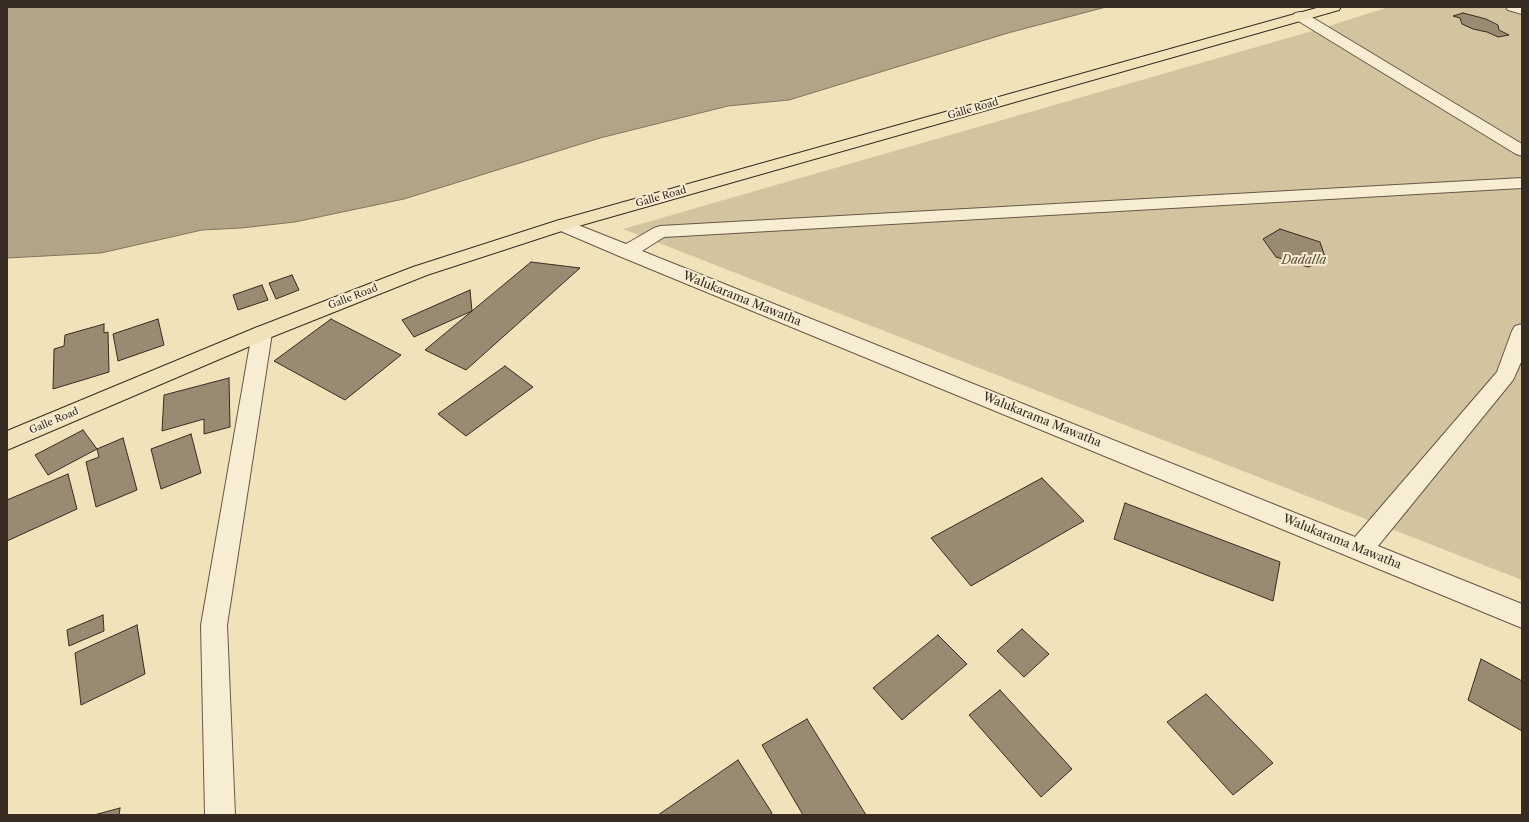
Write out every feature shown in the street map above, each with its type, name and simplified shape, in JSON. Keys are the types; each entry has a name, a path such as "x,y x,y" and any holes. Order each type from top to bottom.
{"highway":[{"name":"Galle Road","path":"7,441 262,333 420,271 562,225 1334,7"}],"street":[{"path":"1513,7 1522,10"},
{"path":"1300,16 1522,151"},
{"path":"626,252 660,232 1522,183"},
{"name":"Walukarama Mawatha","path":"562,225 1522,616"},
{"path":"1360,549 1506,375 1522,331"},
{"path":"220,815 214,625 262,333"}],"green space":[{"name":"Dadalla","path":"1389,7 1510,7 1522,11 1522,580 623,229 1319,29"}],"shaded area":[{"path":"7,7 1106,7 1008,33 789,100 728,106 600,138 404,199 295,222 241,228 202,230 101,253 7,258"}],"building":[{"path":"1463,13 1486,19 1498,25 1499,30 1509,35 1498,37 1487,32 1473,29 1462,24 1460,18 1453,16"},
{"path":"1280,229 1320,242 1326,260 1308,267 1276,257 1263,239"},
{"path":"531,262 580,268 466,370 425,350"},
{"path":"292,275 299,290 276,299 269,283"},
{"path":"262,285 268,300 238,310 233,295"},
{"path":"470,290 472,311 414,337 402,320"},
{"path":"158,319 164,345 118,361 113,334"},
{"path":"331,319 401,355 345,400 274,361"},
{"path":"104,324 104,333 108,332 109,372 53,389 54,349 64,346 65,335"},
{"path":"505,366 533,387 466,436 438,414"},
{"path":"229,378 230,427 204,434 204,419 162,431 164,395"},
{"path":"83,430 97,449 48,475 35,455"},
{"path":"191,434 201,473 161,489 151,449"},
{"path":"123,438 137,490 96,507 86,462 99,457 97,449"},
{"path":"68,474 77,509 7,541 7,500"},
{"path":"1042,478 1084,521 971,586 931,538"},
{"path":"1125,503 1280,562 1273,601 1114,539"},
{"path":"103,615 104,631 69,646 67,630"},
{"path":"137,625 145,674 81,705 75,653"},
{"path":"1022,629 1049,654 1024,677 997,651"},
{"path":"938,635 967,664 902,720 873,688"},
{"path":"1481,659 1522,681 1522,731 1468,700"},
{"path":"1000,690 1072,769 1041,797 969,715"},
{"path":"1206,694 1273,763 1233,795 1167,722"},
{"path":"807,719 866,815 803,815 762,745"},
{"path":"738,760 772,813 769,815 658,815"},
{"path":"120,808 119,815 94,815"}]}
